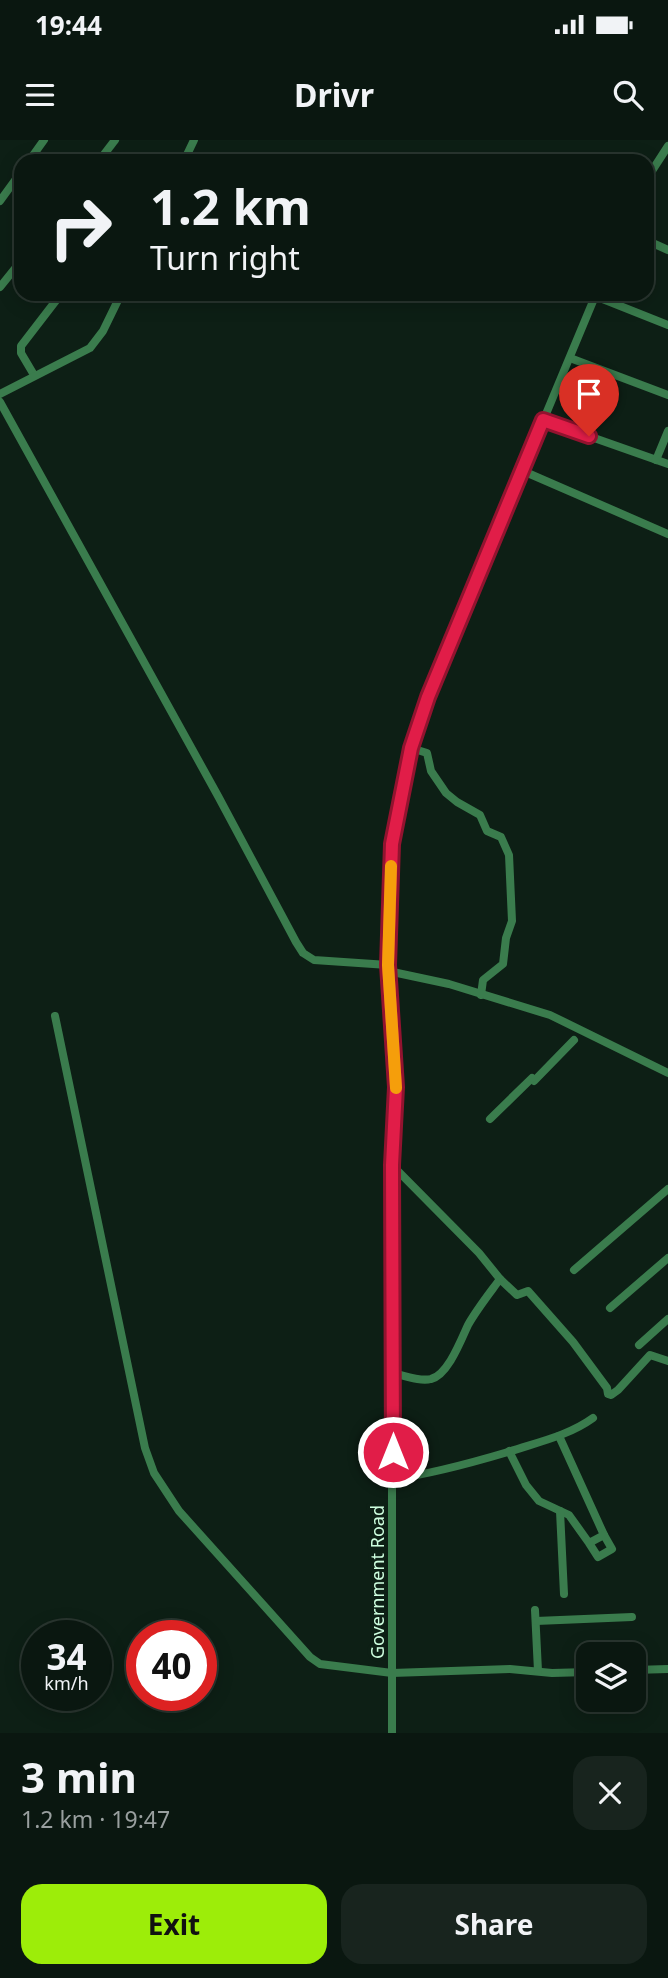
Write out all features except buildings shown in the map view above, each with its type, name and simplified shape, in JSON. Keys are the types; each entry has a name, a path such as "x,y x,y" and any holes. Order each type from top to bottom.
{"street":[{"path":"104,154 115,140"},
{"path":"654,168 668,146"},
{"path":"0,201 14,182"},
{"path":"0,288 14,270"},
{"path":"34,375 21,353 21,346 56,301"},
{"path":"0,394 90,348 103,331 118,301"},
{"name":"Government Road","path":"392,1733 392,1165 396,1087 388,968 392,844 411,748 432,686 594,301"},
{"path":"610,301 668,325"},
{"path":"570,358 668,394"},
{"path":"0,402 303,953 314,960 388,968 530,1008 560,1019 668,1073"},
{"path":"543,420 668,464"},
{"path":"656,460 668,431"},
{"path":"523,471 668,534"},
{"path":"411,748 426,753 431,771 446,793 480,815 487,831 501,837 508,850 512,921 506,938 503,964 483,980 481,995"},
{"path":"55,1016 138,1414 154,1473 179,1511 310,1657 320,1664 392,1672 510,1669 576,1672"},
{"path":"490,1119 574,1040"},
{"path":"392,1165 517,1295 528,1291 573,1342 607,1388 608,1394 618,1390 650,1355 668,1361"},
{"path":"574,1269 668,1189"},
{"path":"610,1308 668,1258"},
{"path":"392,1373 425,1380 439,1375 500,1279"},
{"path":"639,1345 668,1319"},
{"path":"393,1479 426,1474 559,1436 578,1429 593,1418"},
{"path":"509,1451 526,1485 539,1501 569,1515 598,1557 612,1549 559,1436"},
{"path":"560,1511 564,1594"},
{"path":"589,1543 604,1535"},
{"path":"535,1610 538,1671"},
{"path":"536,1621 632,1617"},
{"path":"646,1670 668,1669"}],"slow traffic":[{"path":"391,866 388,965 396,1088"}],"route":[{"path":"393,1452 392,1165 396,1087 388,965 392,844 404,779 414,736 428,697 543,420 589,436"}]}
